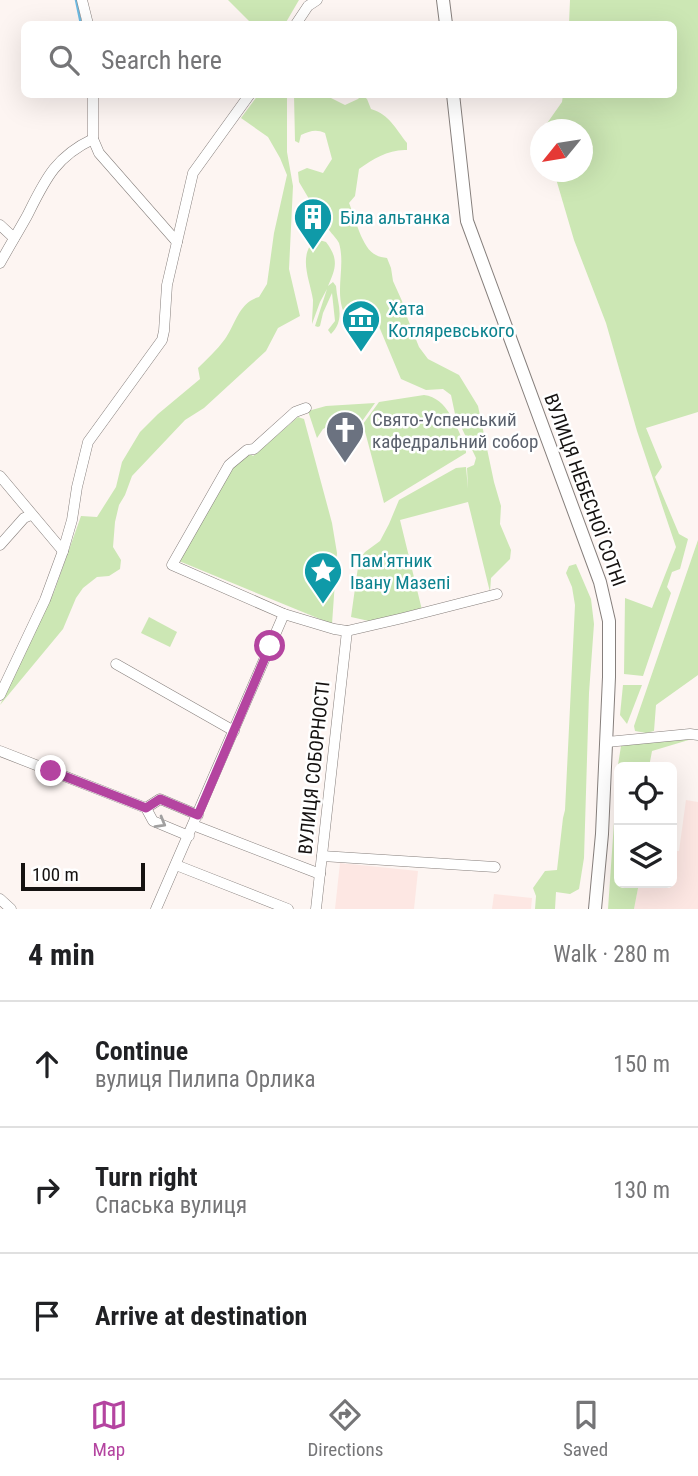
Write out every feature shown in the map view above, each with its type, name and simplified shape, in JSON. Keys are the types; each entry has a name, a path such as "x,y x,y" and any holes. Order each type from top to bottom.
{"main road":[{"path":"443,0 446,21"},
{"name":"ВУЛИЦЯ НЕБЕСНОЇ СОТНІ","path":"453,98 467,221 600,582 609,621 607,741 602,834 594,909"}],"street":[{"path":"82,0 87,21"},
{"path":"298,21 308,6 317,0"},
{"path":"93,98 93,139 99,153 177,242"},
{"path":"0,695 45,600 63,551 88,443 162,340 166,285 193,173 247,98"},
{"path":"0,263 40,187 62,159 78,146 93,139"},
{"path":"0,225 14,238"},
{"path":"306,408 295,412 254,449 247,450 229,465 172,565 284,614 347,631 497,594"},
{"path":"0,476 63,551"},
{"path":"0,545 24,518 31,514"},
{"path":"156,909 284,614"},
{"name":"ВУЛИЦЯ СОБОРНОСТІ","path":"316,909 347,631"},
{"path":"116,664 234,730"},
{"path":"607,741 698,735"},
{"path":"0,751 146,808 153,821 189,836"},
{"path":"146,808 160,799 196,820 320,874"},
{"path":"322,856 495,867"},
{"path":"176,864 288,909"},
{"path":"0,899 11,909"}],"shaded area":[{"path":"686,800 698,802 698,909 634,909 638,888 677,888"},
{"path":"340,863 418,871 414,909 335,909"},
{"path":"494,894 532,898 531,909 492,909"}],"green space":[{"path":"228,0 299,0 287,21 249,21"},
{"path":"570,0 698,0 698,412 646,428 662,467 655,477 679,534 688,539 680,569 672,572 667,587 671,593 643,676 624,674 625,598 652,608 676,547 637,431 606,323 574,240 557,182 593,182 593,119 550,119 563,98 677,98 677,21 569,21"},
{"path":"256,98 287,98 287,152 293,186 289,269 300,316 278,328 266,351 204,408 185,420 132,476 119,505 115,522 113,547 121,560 120,569 109,576 97,577 83,588 63,629 0,705 54,592 81,516 97,517 116,487 122,462 140,432 200,379 198,368 225,339 242,309 259,297 267,284 274,233 287,175 268,137 241,118"},
{"path":"294,98 331,98 345,105 359,98 366,98 371,109 388,118 407,143 407,150 388,153 359,169 355,196 349,203 371,252 387,258 393,281 419,347 428,359 459,375 478,406 501,506 500,524 511,550 510,559 491,578 490,592 468,502 400,520 422,610 369,621 351,617 359,560 380,541 399,500 456,468 466,467 468,489 467,468 474,465 476,458 455,414 451,395 443,389 426,390 401,379 378,324 365,320 351,324 345,315 340,295 339,243 329,230 304,228 303,218 310,213 312,204 299,182 298,172 307,168 323,173 332,159 325,133 310,132 301,135 299,143 295,141"},
{"path":"316,239 326,242 334,259 334,269 328,286 333,282 336,286 340,311 338,323 331,334 328,330 335,321 332,293 320,326 315,326 327,289 312,324 313,300 306,260 310,245"},
{"path":"424,395 432,397 445,407 466,447 466,453 384,503 363,424 379,402"},
{"path":"375,403 360,424 358,421 343,418 323,429 317,438 308,411 326,406"},
{"path":"298,417 304,419 332,523 337,553 332,624 179,561 230,466 248,452 253,456"},
{"path":"698,540 698,675 656,705 654,731 635,731 634,726"},
{"path":"576,564 591,599 594,624 584,858 579,889 570,894 556,892 555,909 535,909 536,896 533,888 545,871 557,870 565,810 575,605 566,573 569,566"},
{"path":"149,617 177,632 170,647 141,633"},
{"path":"623,685 642,685 627,724 620,715"},
{"path":"692,739 652,751 650,762 618,762 621,746"},
{"path":"614,823 614,888 638,888 634,909 608,909"}],"waterway":[{"path":"76,0 80,21"}],"place":[{"name":"Біла альтанка","path":"313,251"},
{"name":"Хата Котляревського","path":"361,353"},
{"name":"Свято-Успенський кафедральний собор","path":"345,464"},
{"name":"Пам'ятник Івану Мазепі","path":"323,605"}],"route":[{"path":"51,771 146,808 160,799 198,815 270,646"}]}
